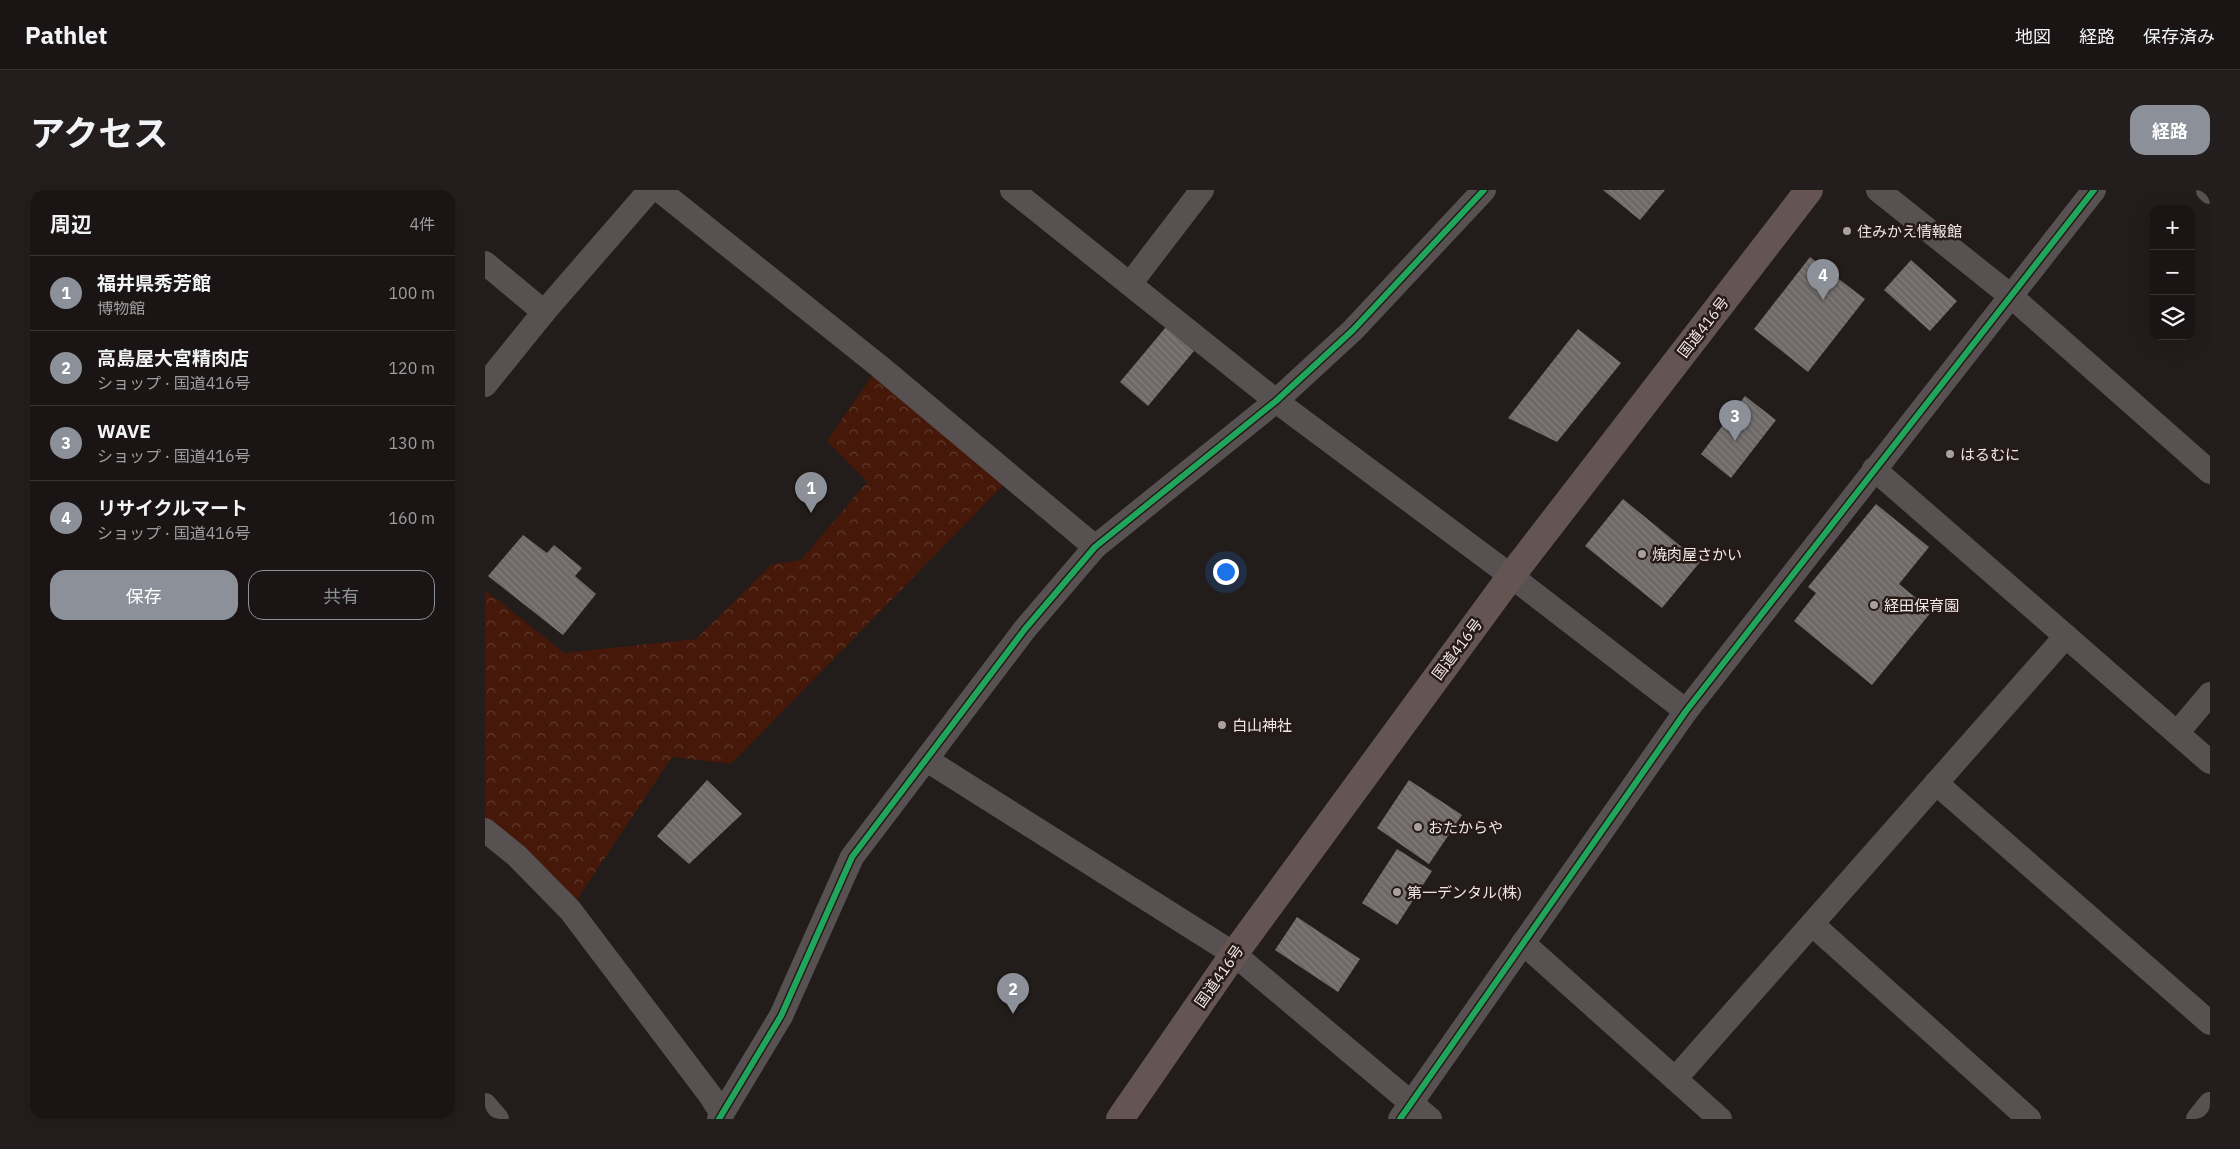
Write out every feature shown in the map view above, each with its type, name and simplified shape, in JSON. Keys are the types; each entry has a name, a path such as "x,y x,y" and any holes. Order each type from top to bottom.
{"highway":[{"name":"国道416号","path":"1120,1119 1234,954 1511,576 1809,190"}],"street":[{"path":"485,385 544,312 650,190"},
{"path":"659,190 879,366 1095,547"},
{"path":"1012,190 1276,401 1511,576 1686,711"},
{"path":"1130,284 1202,190"},
{"path":"720,1116 781,1016 852,857 1025,630 1095,547 1276,401 1353,330 1484,190"},
{"path":"1877,190 2012,298 2210,472"},
{"path":"1406,1111 1686,711 1873,469 2012,298 2094,190"},
{"path":"485,263 544,312"},
{"path":"1873,469 2210,762"},
{"path":"1675,1079 2066,636"},
{"path":"2177,733 2210,694"},
{"path":"927,760 1234,954 1406,1111 1430,1119"},
{"path":"1936,783 2210,1023"},
{"path":"485,830 517,856 570,910 710,1095 720,1116"},
{"path":"1812,924 2029,1119"},
{"path":"1523,943 1720,1119"},
{"path":"485,1104 497,1119"},
{"path":"2198,1119 2210,1104"}],"green space":[{"path":"879,366 1020,468 731,764 672,757 570,910 485,830 485,590 564,653 696,639 772,564 801,560 867,482 827,441"}],"building":[{"path":"1603,190 1665,190 1640,220"},
{"path":"1810,257 1865,299 1808,372 1754,329"},
{"path":"1911,260 1957,301 1930,331 1884,290"},
{"path":"1166,327 1194,351 1148,406 1120,382"},
{"path":"1578,329 1621,363 1557,442 1508,418"},
{"path":"1745,396 1776,420 1731,478 1701,454"},
{"name":"焼肉屋さかい","path":"1623,499 1700,562 1662,608 1585,546"},
{"path":"1876,504 1929,547 1899,584 1932,611 1872,685 1794,621 1816,593 1808,587"},
{"path":"523,535 547,553 554,545 582,568 575,576 596,594 563,635 488,576"},
{"path":"707,780 742,814 689,864 657,836"},
{"path":"1409,780 1462,815 1429,864 1377,828"},
{"path":"1397,849 1432,871 1397,925 1362,903"},
{"path":"1297,917 1360,959 1338,992 1275,950"}],"cycle path":[{"path":"719,1119 781,1016 852,857 1025,629 1095,547 1276,401 1353,330 1484,190"},
{"path":"1400,1119 1686,711 2094,190"}],"place":[{"name":"住みかえ情報館","path":"1847,231"},
{"name":"リサイクルマート","path":"1823,300"},
{"name":"WAVE","path":"1735,441"},
{"name":"はるむに","path":"1950,454"},
{"name":"福井県秀芳館","path":"811,513"},
{"name":"焼肉屋さかい","path":"1642,554"},
{"name":"経田保育園","path":"1874,605"},
{"name":"白山神社","path":"1222,725"},
{"name":"おたからや","path":"1418,827"},
{"name":"第一デンタル(株)","path":"1397,892"},
{"name":"高島屋大宮精肉店","path":"1013,1014"}]}
